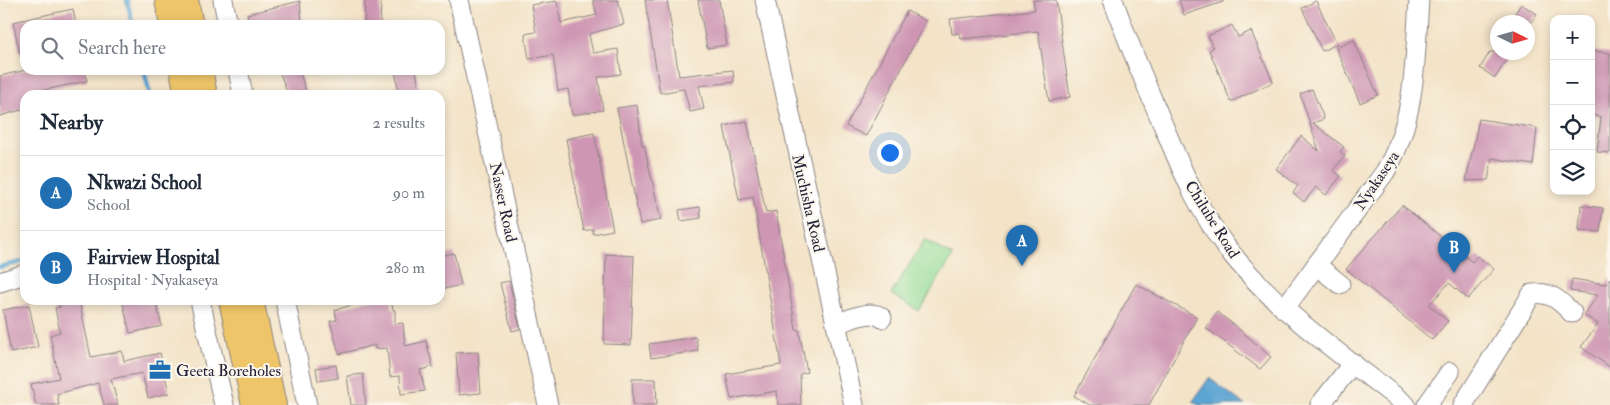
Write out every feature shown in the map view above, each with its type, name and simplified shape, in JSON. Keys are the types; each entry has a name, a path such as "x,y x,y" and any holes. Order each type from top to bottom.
{"main road":[{"path":"167,0 171,20"},
{"path":"186,0 190,20"},
{"path":"183,75 186,90"},
{"path":"201,75 205,90"},
{"path":"232,305 254,405"},
{"path":"252,305 274,405"}],"street":[{"path":"223,0 227,20"},
{"name":"Nasser Road","path":"459,0 548,405"},
{"name":"Muchisha Road","path":"765,0 854,405"},
{"name":"Chilube Road","path":"1113,0 1148,90 1198,202 1226,247 1260,286 1284,309 1406,405"},
{"name":"Nyakaseya","path":"1284,309 1385,172 1398,151 1410,101 1419,0"},
{"path":"239,75 242,90"},
{"path":"1316,266 1340,284"},
{"path":"0,282 20,276"},
{"path":"1463,405 1532,294 1544,292 1559,300 1572,313"},
{"path":"201,305 224,405"},
{"path":"286,305 307,405"},
{"path":"836,324 869,314 878,315 882,318"},
{"path":"1320,405 1353,363"},
{"path":"1427,405 1450,372"}],"green space":[{"path":"925,239 953,256 919,311 891,294"}],"water":[{"path":"1209,378 1245,405 1198,405 1193,401"}],"building":[{"path":"365,0 381,0 380,20 364,20"},
{"path":"593,0 618,0 624,24 589,34 593,53 618,49 621,74 598,77 603,110 572,115 568,89 558,91 553,55 529,59 525,34 536,32 531,5 557,1 561,23 597,15"},
{"path":"645,0 667,0 679,76 733,70 734,82 699,86 704,109 690,112 684,89 660,93"},
{"path":"698,0 719,0 727,45 707,48"},
{"path":"1033,0 1056,0 1070,97 1049,101 1038,31 961,39 960,33 952,34 950,19 1035,10"},
{"path":"1179,0 1223,0 1223,2 1184,15"},
{"path":"300,1 302,20 249,20 247,14"},
{"path":"1316,1 1337,44 1322,51 1302,8"},
{"path":"1521,4 1537,14 1535,17 1535,15 1514,15"},
{"path":"73,9 75,20 22,20"},
{"path":"907,11 926,21 866,136 846,126"},
{"path":"20,20 20,54 13,22"},
{"path":"1232,25 1238,37 1251,31 1273,82 1231,102 1209,50 1213,48 1208,36"},
{"path":"1354,40 1378,95 1360,103 1336,48"},
{"path":"1595,51 1610,53 1610,153 1597,152 1601,117 1595,116"},
{"path":"1490,52 1490,60 1507,60 1495,78 1480,68"},
{"path":"20,71 20,75 86,75 87,81 44,90 20,90 20,110 0,116 0,76"},
{"path":"281,75 301,75 305,90 286,90"},
{"path":"396,75 417,75 419,90 398,90"},
{"path":"1312,89 1324,119 1313,123 1344,147 1340,152 1345,156 1333,170 1341,176 1326,195 1316,187 1304,202 1293,193 1298,186 1276,169 1301,136 1319,151 1300,94"},
{"path":"637,105 642,145 644,145 661,220 640,224 617,108"},
{"path":"1479,119 1537,128 1533,165 1492,158 1488,180 1466,181"},
{"path":"747,121 766,213 776,211 796,330 799,330 807,372 800,374 801,405 778,405 777,391 731,399 726,374 781,365 753,197 739,200 724,126"},
{"path":"594,133 613,230 593,234 593,229 584,231 566,139"},
{"path":"1402,205 1472,262 1477,256 1494,269 1468,299 1449,283 1429,305 1448,321 1432,340 1346,269"},
{"path":"1581,205 1603,208 1600,232 1579,230"},
{"path":"700,207 701,218 681,221 679,210"},
{"path":"454,253 461,285 445,289 445,255"},
{"path":"606,254 634,256 631,345 604,344"},
{"path":"1610,278 1610,367 1581,347 1598,324 1584,315 1598,295 1570,291 1572,279 1606,284"},
{"path":"509,281 520,329 512,331 500,283"},
{"path":"1136,284 1197,317 1149,405 1090,405 1074,396"},
{"path":"29,305 38,347 11,353 3,310"},
{"path":"60,305 80,305 91,357 122,351 124,361 160,353 169,393 148,398 142,373 111,379 118,405 104,405 98,383 57,394 59,405 36,405 31,384 59,378 50,335 60,332 55,308 60,307"},
{"path":"123,305 156,305 162,326 130,333"},
{"path":"352,305 392,305 393,310 395,310 395,324 403,323 405,346 426,341 433,367 420,370 425,391 401,394 400,376 390,377 387,348 375,349 375,345 339,354 330,321 337,320 335,310"},
{"path":"1217,312 1271,357 1260,369 1206,328"},
{"path":"696,337 698,351 651,358 649,344"},
{"path":"478,352 481,393 459,395 456,353"},
{"path":"336,365 338,378 318,381 316,368"},
{"path":"363,374 366,405 351,405 347,376"},
{"path":"632,379 656,379 657,405 633,405"}],"waterway":[{"path":"127,0 132,20"},
{"path":"145,75 149,90"},
{"path":"0,267 20,262"}],"place":[{"name":"Nkwazi School","path":"1022,266"},
{"name":"Fairview Hospital","path":"1454,273"},
{"name":"Geeta Boreholes","path":"160,370"}]}
